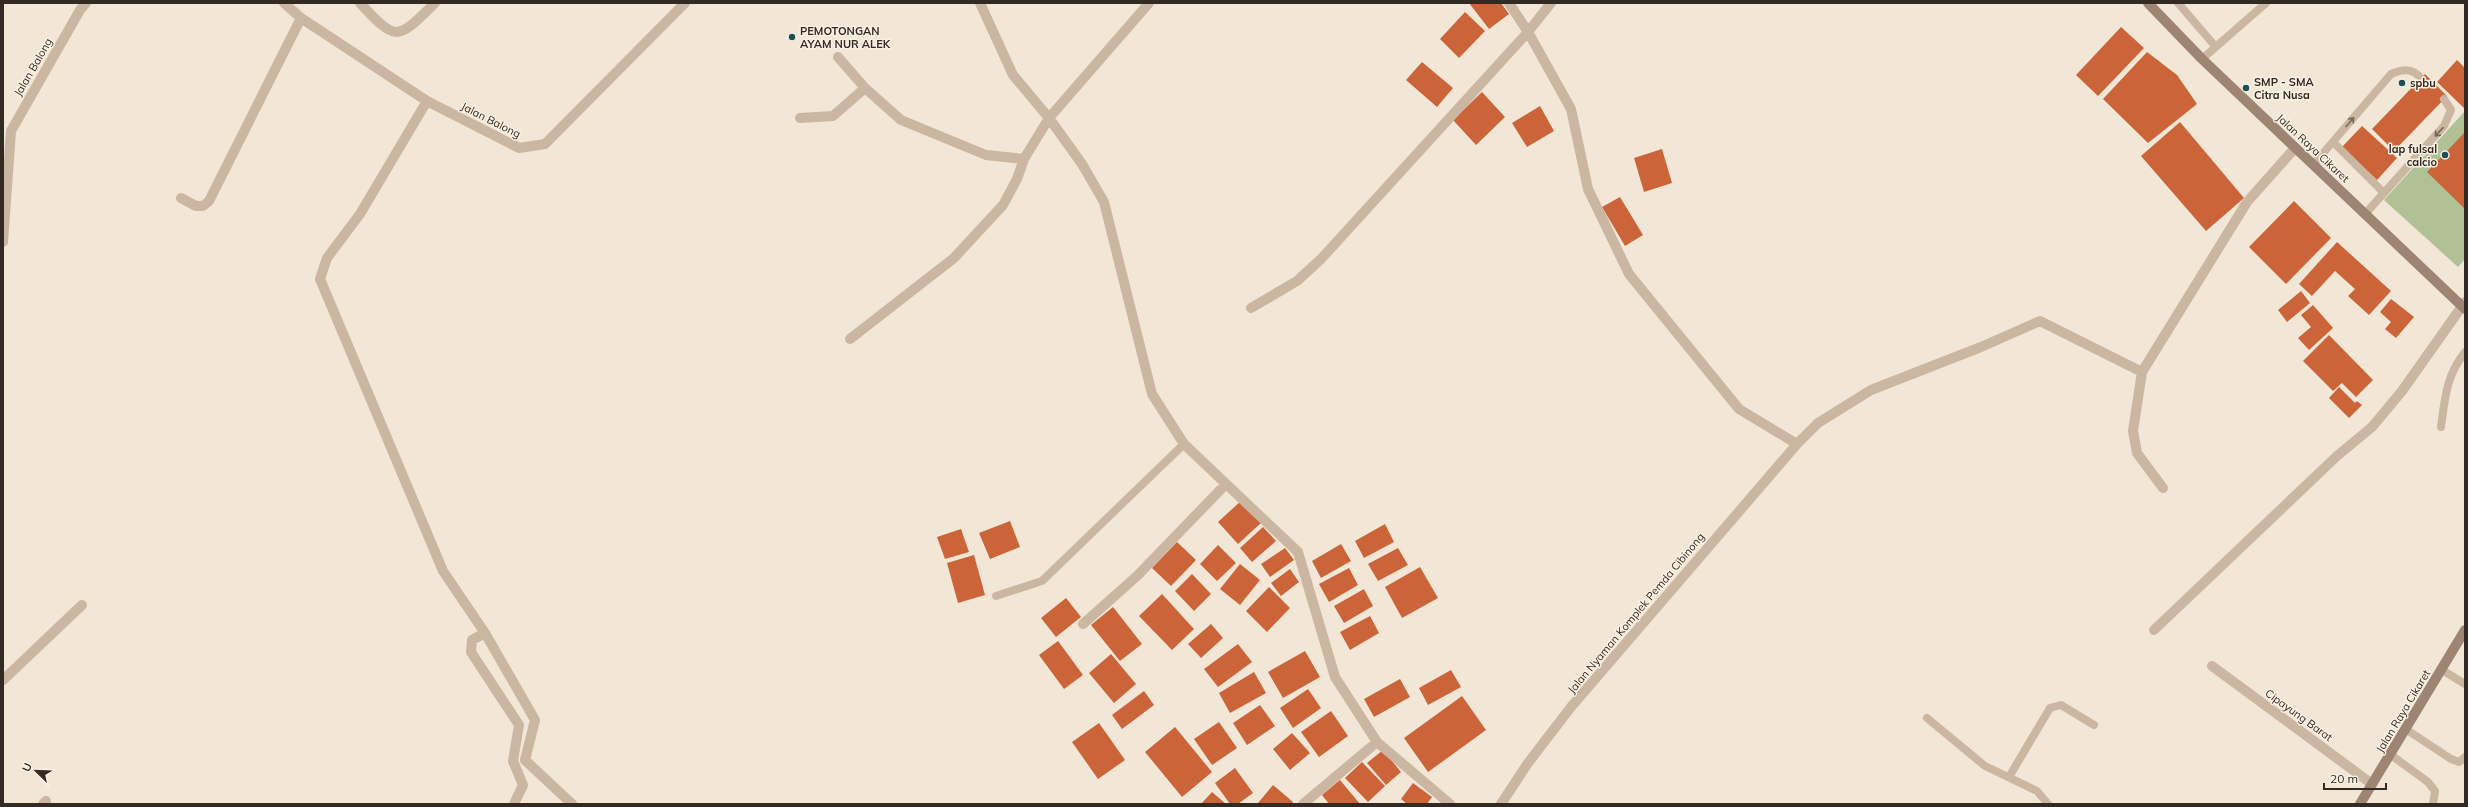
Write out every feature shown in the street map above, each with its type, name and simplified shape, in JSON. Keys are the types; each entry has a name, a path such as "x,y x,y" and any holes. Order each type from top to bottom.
{"main road":[{"name":"Jalan Raya Cikaret","path":"2148,3 2202,59 2295,148 2464,305"},
{"name":"Jalan Raya Cikaret","path":"2360,804 2391,755 2465,630"}],"street":[{"name":"Jalan Balong","path":"3,242 10,131 80,10 86,3"},
{"name":"Jalan Balong","path":"284,3 301,18 427,101 519,148 545,144 685,3"},
{"path":"360,3 384,29 394,32 409,28 435,3"},
{"path":"980,3 1013,75 1049,118 1082,164 1104,202 1152,394 1184,444 1298,552 1335,677 1377,742 1450,804"},
{"path":"850,339 954,258 1003,205 1017,179 1024,159 1049,118 1149,3"},
{"path":"1509,3 1528,32 1571,109 1588,189 1629,274 1739,409 1797,444"},
{"path":"1251,308 1296,281 1321,259 1528,32 1551,3"},
{"path":"180,198 196,206 203,206 209,201 301,18"},
{"path":"838,57 865,88 901,120 986,155 1024,159"},
{"path":"800,118 833,116 865,88"},
{"path":"427,101 360,214 327,258 320,279 443,571 485,633 535,720 524,760 572,804"},
{"path":"2163,488 2137,453 2133,431 2142,372 2247,202 2295,148"},
{"path":"2154,630 2337,456 2372,427 2402,391 2464,305"},
{"name":"Jalan Nyaman Komplek Pemda Cibinong","path":"1501,804 1528,763 1571,707 1797,444 1818,423 1871,390 1981,347 2040,321 2142,372"},
{"path":"1083,624 1137,576 1226,484"},
{"path":"3,680 82,605"},
{"path":"485,633 472,640 471,652 519,725 513,761 523,785 514,804"},
{"name":"Cipayung Barat","path":"2212,666 2372,784"},
{"path":"1304,804 1377,742"}],"lane":[{"path":"2178,3 2215,46"},
{"path":"2202,59 2215,46 2266,3"},
{"path":"2313,165 2391,74 2402,69 2409,70 2421,78"},
{"path":"2365,214 2383,192 2444,126 2451,110 2444,99"},
{"path":"2333,142 2383,192"},
{"path":"2440,427 2449,377 2454,365 2465,352"},
{"path":"996,596 1042,581 1184,444"},
{"path":"2442,670 2465,684"},
{"path":"2009,777 2050,708 2055,705 2061,705 2094,725"},
{"path":"1927,718 1985,766 2037,791 2048,804"},
{"path":"2406,730 2451,759 2459,762 2465,757"},
{"path":"2391,755 2428,782 2435,791 2433,804"}],"green space":[{"name":"lap fulsal calcio","path":"2465,111 2465,259 2458,267 2384,200"}],"building":[{"path":"1469,3 1501,3 1509,14 1489,29"},
{"path":"1465,12 1485,31 1459,58 1440,39"},
{"path":"2121,27 2144,48 2098,96 2076,75"},
{"path":"2147,52 2177,75 2197,104 2148,143 2103,99"},
{"path":"2457,60 2465,68 2465,109 2437,82"},
{"path":"1422,62 1453,88 1437,107 1406,80"},
{"path":"2425,74 2447,96 2394,151 2372,129"},
{"path":"1482,92 1505,117 1476,145 1453,120"},
{"path":"1540,106 1554,131 1527,147 1512,123"},
{"path":"2180,122 2244,198 2206,231 2141,156"},
{"path":"2362,126 2397,158 2377,180 2342,147"},
{"path":"2465,132 2465,209 2427,172"},
{"path":"1662,149 1672,183 1644,192 1634,158"},
{"path":"1620,197 1643,235 1625,246 1602,207"},
{"path":"2294,201 2331,238 2286,284 2249,247"},
{"path":"2337,242 2391,291 2369,315 2348,296 2355,289 2335,271 2312,296 2299,284"},
{"path":"2301,291 2310,303 2287,322 2278,310"},
{"path":"2391,299 2414,317 2396,338 2385,329 2391,322 2380,312"},
{"path":"2313,305 2333,328 2309,350 2298,338 2311,327 2301,315"},
{"path":"2329,335 2373,380 2356,397 2342,383 2333,391 2303,361"},
{"path":"2339,387 2355,403 2357,401 2362,405 2349,418 2329,398"},
{"path":"1242,500 1262,522 1238,544 1218,522"},
{"path":"1010,521 1020,547 990,559 979,533"},
{"path":"1385,524 1394,542 1364,558 1355,541"},
{"path":"1263,527 1276,541 1252,562 1240,548"},
{"path":"961,529 969,552 945,559 937,537"},
{"path":"1177,542 1196,560 1171,586 1152,568"},
{"path":"1341,544 1351,561 1321,578 1312,561"},
{"path":"1218,545 1236,563 1217,581 1200,564"},
{"path":"1285,548 1294,560 1270,577 1261,564"},
{"path":"1398,548 1408,565 1378,581 1368,564"},
{"path":"974,555 985,595 958,603 947,563"},
{"path":"1240,564 1260,580 1240,605 1220,589"},
{"path":"1420,567 1438,598 1402,618 1385,587"},
{"path":"1349,568 1358,585 1329,602 1319,584"},
{"path":"1290,569 1299,582 1281,596 1271,583"},
{"path":"1192,574 1211,594 1194,611 1175,591"},
{"path":"1269,587 1290,608 1267,632 1246,611"},
{"path":"1364,589 1373,606 1344,623 1334,606"},
{"path":"1162,594 1194,629 1172,650 1139,616"},
{"path":"1066,598 1081,617 1056,637 1041,618"},
{"path":"1113,607 1142,644 1120,661 1091,625"},
{"path":"1370,616 1379,633 1350,650 1340,632"},
{"path":"1211,624 1223,638 1201,658 1188,644"},
{"path":"1058,641 1083,675 1064,689 1039,655"},
{"path":"1238,644 1252,662 1218,687 1204,669"},
{"path":"1305,651 1320,677 1283,698 1268,672"},
{"path":"1111,654 1136,684 1114,703 1089,673"},
{"path":"1451,670 1461,687 1428,705 1419,688"},
{"path":"1254,672 1266,693 1230,713 1219,693"},
{"path":"1400,679 1410,697 1374,717 1364,699"},
{"path":"1308,689 1321,708 1293,728 1280,708"},
{"path":"1144,691 1154,705 1122,729 1112,715"},
{"path":"1462,696 1486,730 1428,772 1404,738"},
{"path":"1260,705 1275,726 1247,745 1233,723"},
{"path":"1331,711 1348,736 1319,757 1301,732"},
{"path":"1219,722 1237,748 1212,765 1194,739"},
{"path":"1099,723 1125,760 1098,779 1072,742"},
{"path":"1175,727 1212,772 1182,797 1145,752"},
{"path":"1292,733 1310,753 1290,770 1273,749"},
{"path":"1383,750 1401,772 1386,785 1367,763"},
{"path":"1362,762 1385,786 1368,802 1345,778"},
{"path":"1235,768 1253,793 1238,804 1230,804 1215,783"},
{"path":"1340,780 1360,804 1329,804 1322,795"},
{"path":"1413,783 1432,797 1427,804 1407,804 1401,799"},
{"path":"1273,785 1293,802 1292,804 1258,803"},
{"path":"1212,792 1226,804 1201,804"}],"place":[{"name":"PEMOTONGAN AYAM NUR ALEK","path":"792,37"},
{"name":"spbu","path":"2402,83"},
{"name":"SMP - SMA Citra Nusa","path":"2246,88"},
{"name":"lap fulsal calcio","path":"2445,155"}]}
